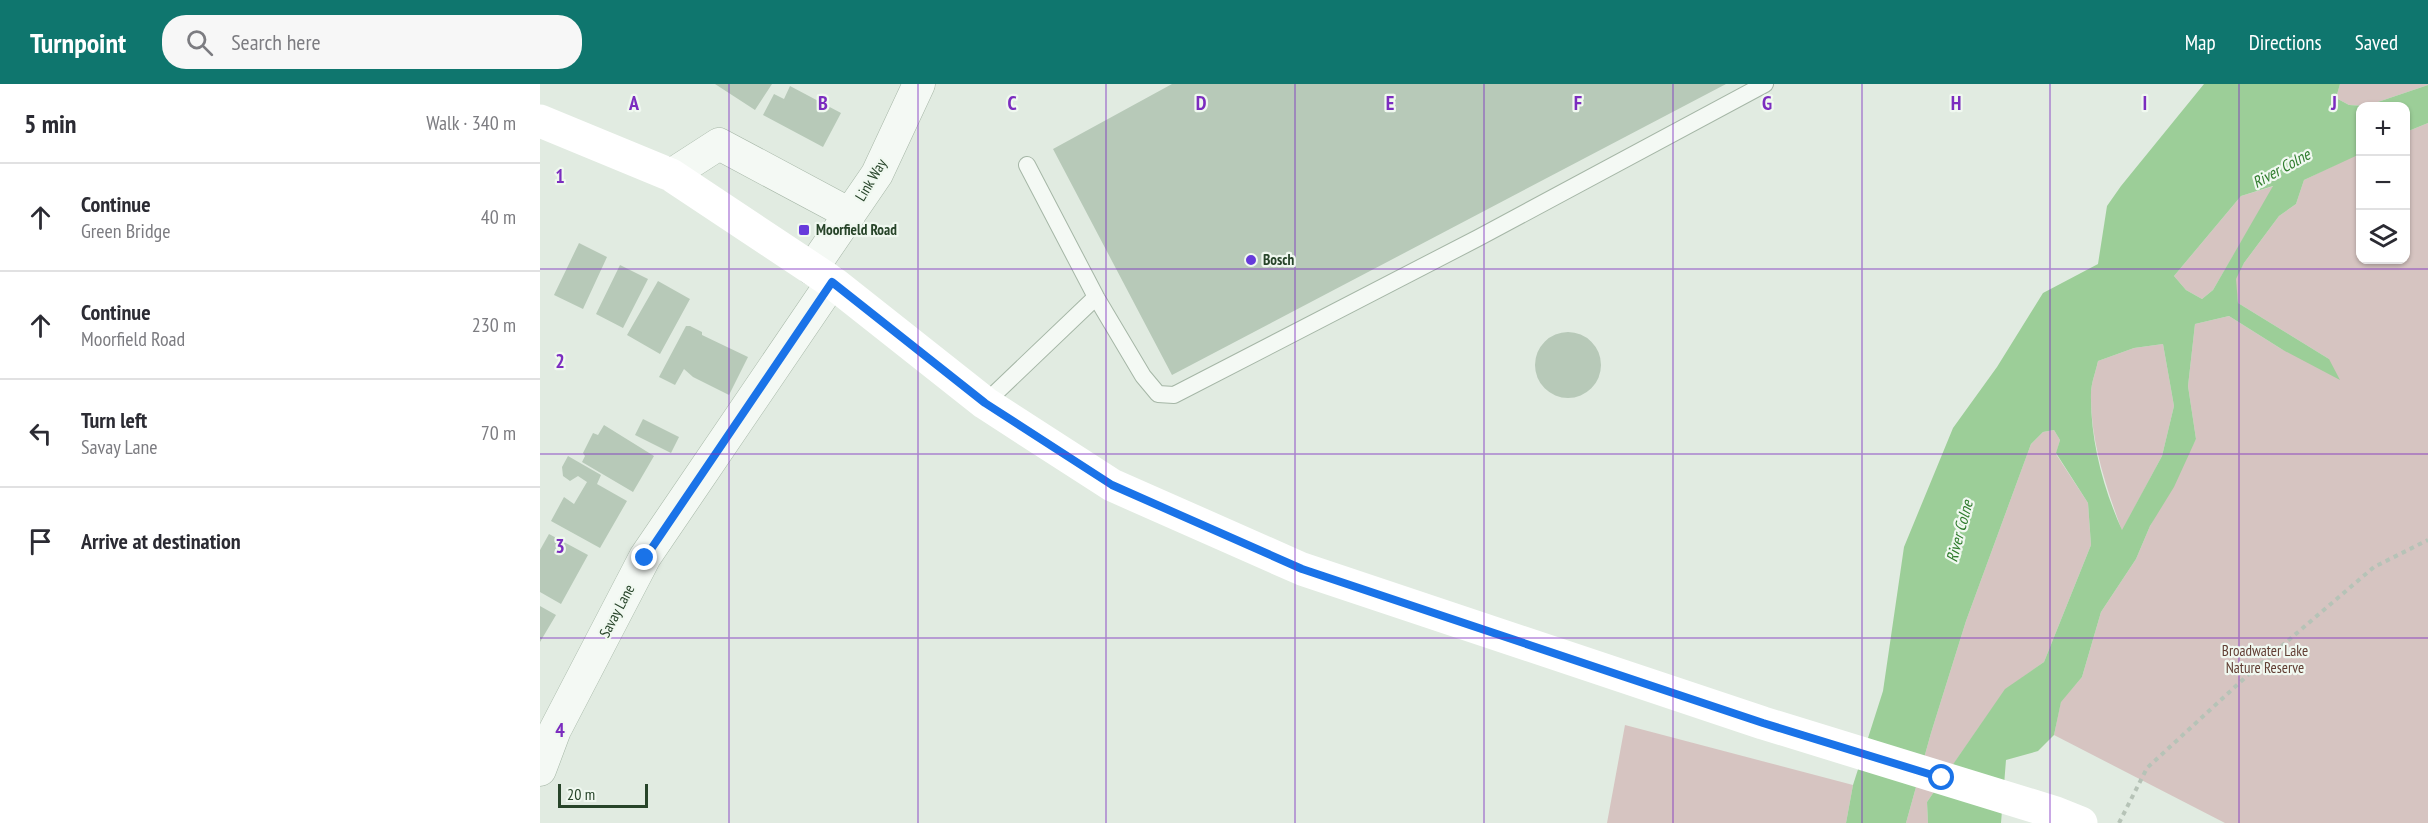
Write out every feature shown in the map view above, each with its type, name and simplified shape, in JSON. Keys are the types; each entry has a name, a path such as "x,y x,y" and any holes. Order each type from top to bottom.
{"street":[{"name":"Link Way","path":"822,276 850,214 877,174 919,84"},
{"path":"540,120 671,175 822,276 985,403 1112,485 1302,569 1763,723 2068,818"},
{"path":"671,175 720,144 850,214"},
{"name":"Savay Lane","path":"540,770 555,730 645,558 822,276"}],"lane":[{"path":"1028,165 1096,297 1143,376 1158,394 1174,395 1478,238 1765,84"},
{"path":"985,403 1096,297"}],"path":[{"path":"2119,823 2147,768 2240,682 2374,567 2428,540"}],"green space":[{"path":"2340,84 2428,84 2378,102 2356,102 2356,105 2349,105 2336,98"},
{"name":"Broadwater Lake Nature Reserve","path":"2428,123 2428,823 2225,823 2054,735 2061,701 2082,677 2101,612 2136,559 2150,526 2196,439 2188,386 2195,324 2229,316 2283,350 2329,359 2238,303 2235,279 2279,216 2296,204 2304,180 2356,155 2356,264 2410,264 2410,130"},
{"path":"2274,186 2213,290 2202,299 2186,290 2174,276 2241,196"},
{"path":"2163,344 2174,406 2162,456 2122,531 2096,446 2091,411 2093,381 2098,361 2134,348"},
{"path":"2054,430 2060,440 2056,454 2088,503 2091,545 2044,662 2005,690 1927,802 1928,823 1906,823 1966,621 2031,444 2043,432"},
{"path":"1625,725 1853,785 1846,823 1607,823"}],"water":[{"name":"River Colne","path":"2204,84 2340,84 2336,98 2349,105 2356,105 2356,156 2304,180 2296,204 2279,216 2244,263 2236,279 2238,303 2329,359 2340,380 2283,350 2229,316 2195,324 2188,386 2196,439 2174,487 2150,526 2136,559 2101,612 2082,677 2061,702 2054,735 2038,751 2006,760 2001,823 1928,823 1927,802 2005,689 2044,662 2091,545 2088,503 2056,453 2060,440 2054,430 2043,432 2031,444 1966,621 1906,823 1846,823 1853,785 1883,691 1904,547 1953,428 1997,367 2043,293 2098,264 2107,206","holes":["2273,186 2213,290 2202,299 2186,290 2174,276 2241,196","2163,344 2174,406 2162,456 2122,530 2109,497 2095,445 2091,393 2098,361 2134,348"]},
{"path":"2428,85 2428,123 2410,130 2410,102 2378,102"}],"building":[{"path":"715,84 772,84 755,110"},
{"name":"Bosch","path":"1172,84 1726,84 1172,375 1053,149"},
{"path":"790,86 841,113 823,147 763,115 774,94 784,99"},
{"path":"579,243 607,257 583,309 554,295"},
{"path":"620,265 648,279 623,328 596,314"},
{"path":"658,281 690,299 660,354 627,335"},
{"path":"686,326 748,357 729,395 693,377 684,369 675,385 659,377"},
{"path":"1561,332 1575,332 1587,337 1596,346 1601,365 1599,378 1592,389 1575,398 1561,398 1549,393 1540,384 1535,372 1535,358 1540,346 1549,337"},
{"path":"643,419 679,437 671,453 635,435"},
{"path":"604,425 654,456 633,492 582,462 585,456 583,453 593,433 598,435"},
{"path":"568,456 601,475 597,484 627,501 600,548 551,521 564,497 574,504 587,482 578,476 570,481 563,476 562,467"},
{"path":"549,534 588,555 561,604 540,592 540,550"},
{"path":"540,606 556,615 540,642"}],"place":[{"name":"Moorfield Road","path":"804,230"},
{"name":"Bosch","path":"1251,260"}],"route":[{"path":"645,558 832,282 985,403 1112,485 1302,569 1763,723 1942,778"}]}
